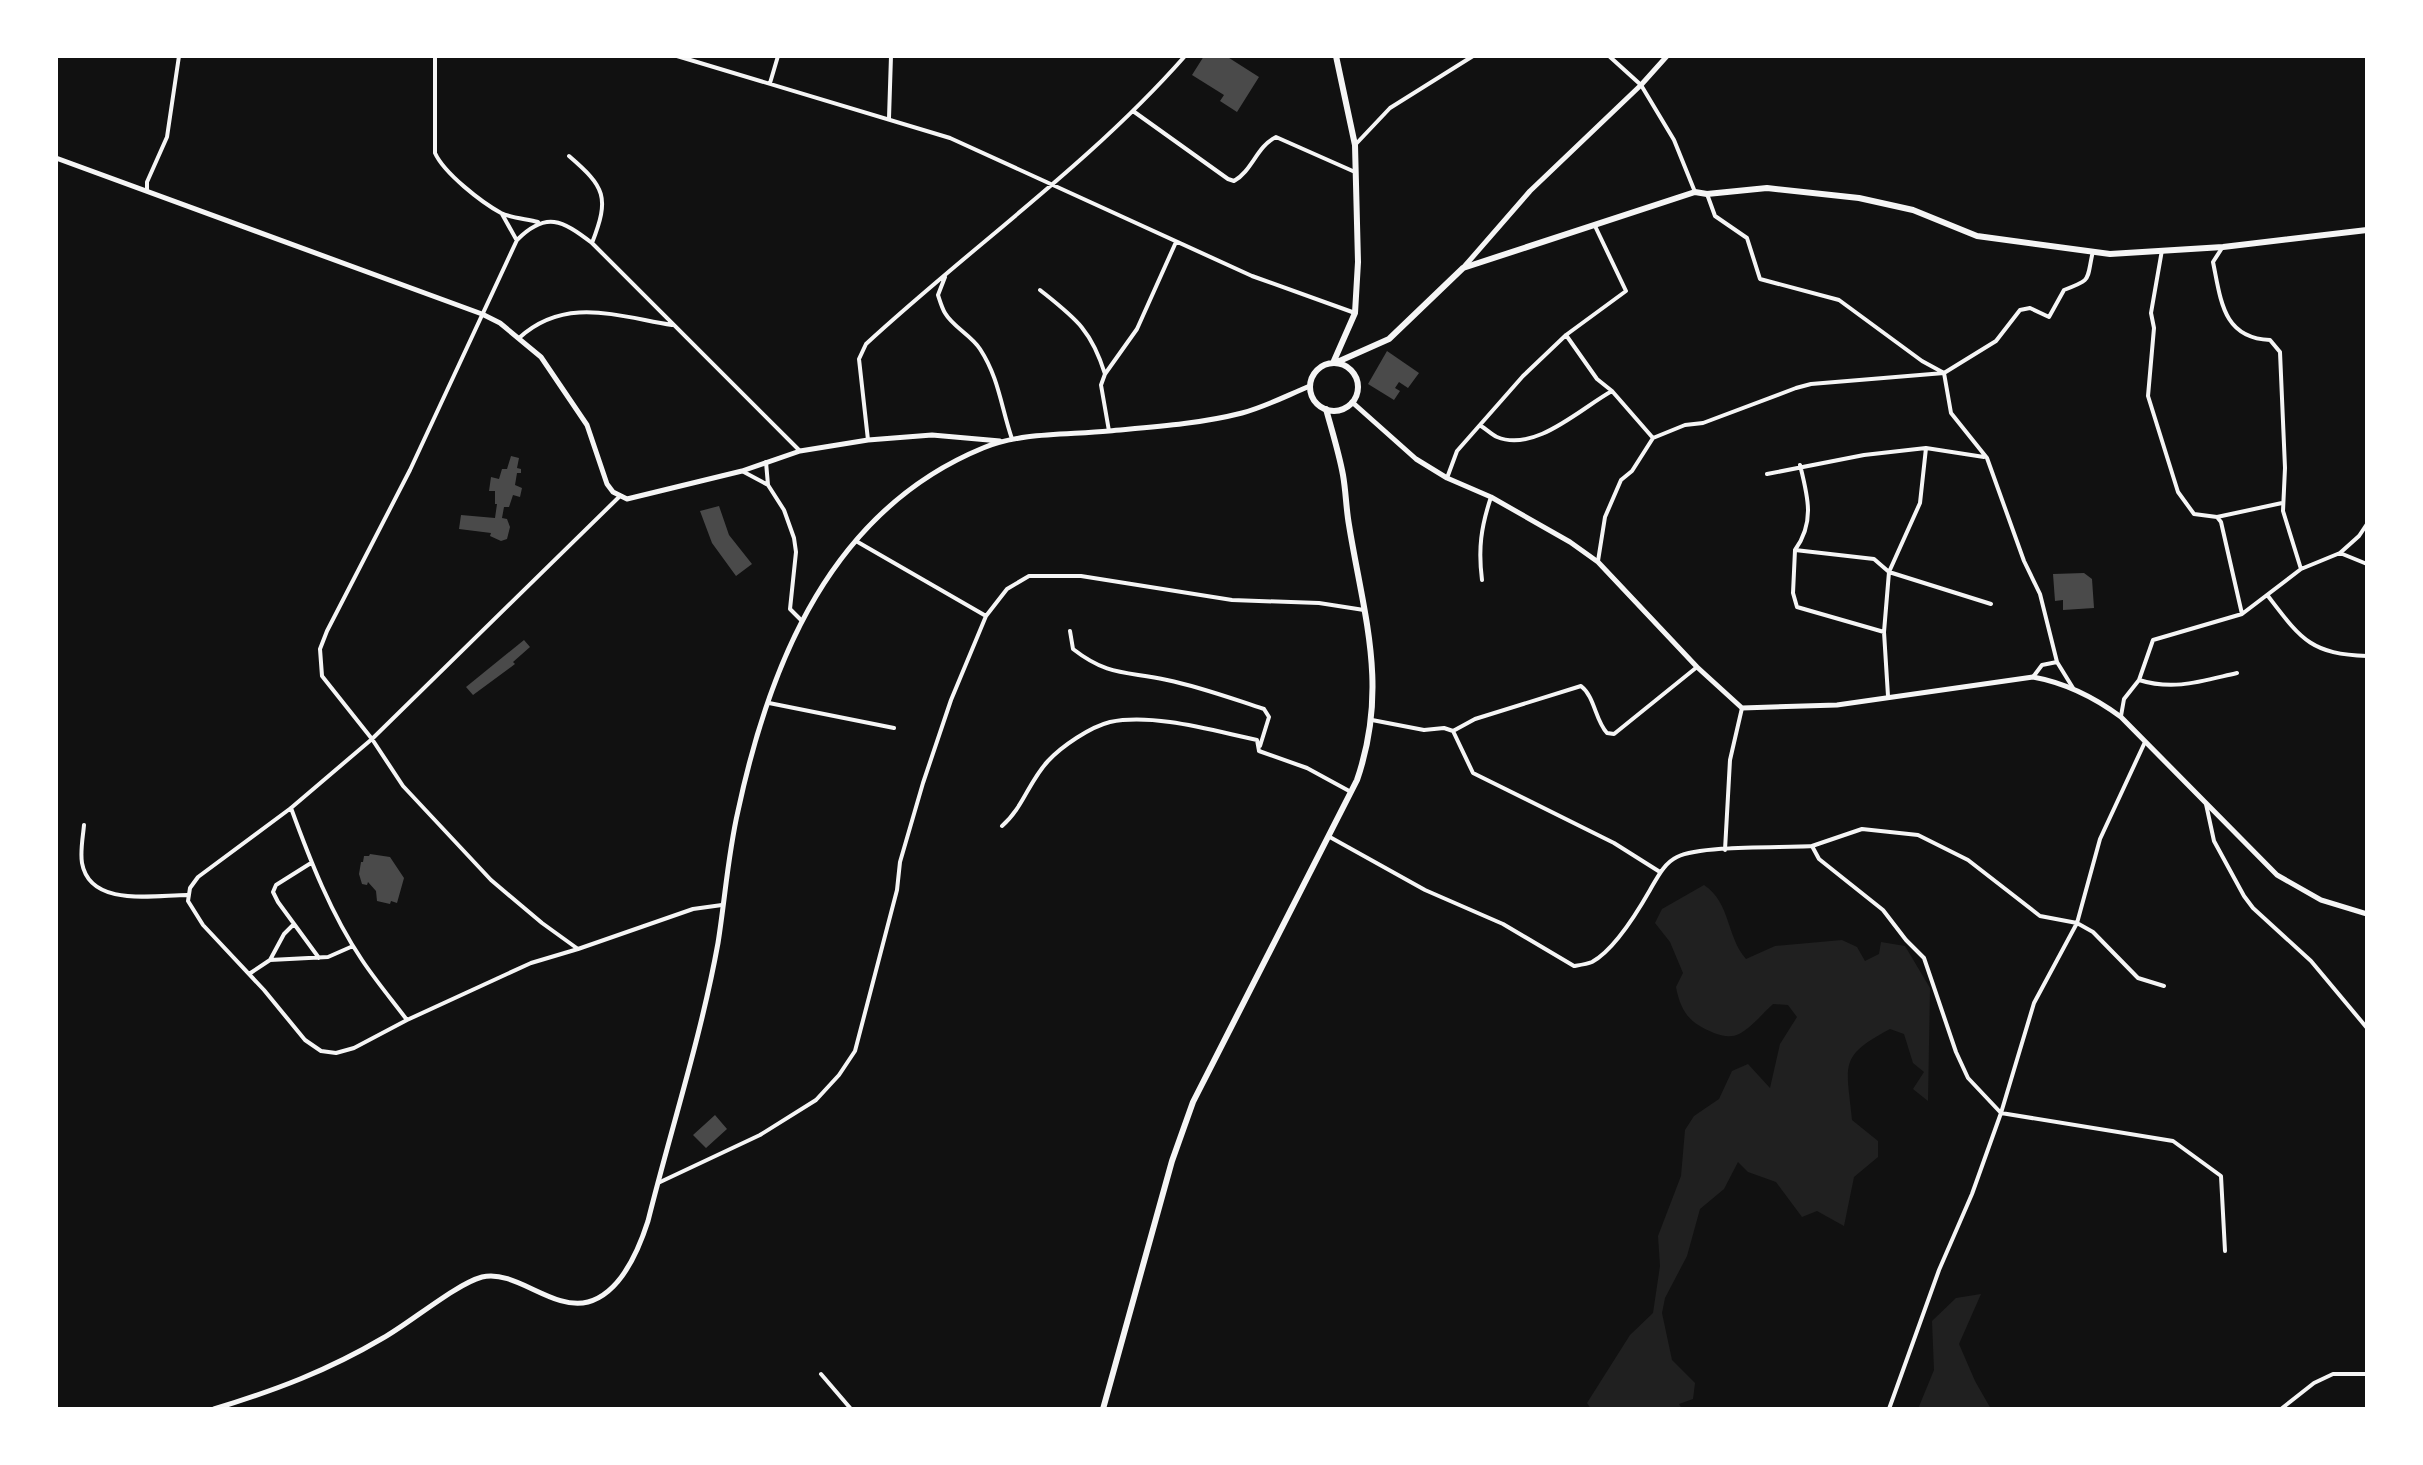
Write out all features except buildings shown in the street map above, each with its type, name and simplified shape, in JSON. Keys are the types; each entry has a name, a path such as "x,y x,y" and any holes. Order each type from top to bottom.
{"main road":[{"path":"1334,363 1355,313 1358,262 1355,145 1336,56"},
{"path":"1334,363 1348,367 1356,377 1358,390 1352,402 1340,410 1326,409 1314,400 1310,386 1317,370 1389,339 1463,268 1695,192 1707,194 1767,188 1859,198 1913,210 1977,236 2110,254 2223,247 2367,230"},
{"path":"1103,1409 1172,1161 1193,1102 1351,792 1366,753 1372,720 1372,672 1366,610 1348,524 1343,474 1326,409"}],"street":[{"path":"147,190 147,182 167,137 179,56"},
{"path":"435,56 435,153 449,174 502,214 517,240"},
{"path":"677,56 950,138 1252,276 1355,313"},
{"path":"770,83 778,56"},
{"path":"889,118 891,56"},
{"path":"868,440 862,407 860,351 895,317 1053,185 1133,111 1185,56"},
{"path":"1355,145 1390,108 1473,56"},
{"path":"1609,56 1641,85 1674,140 1695,192"},
{"path":"1463,268 1530,191 1641,85 1667,56"},
{"path":"1133,111 1234,181 1241,177 1264,146 1276,137 1355,172"},
{"path":"569,156 599,186 603,202 592,243"},
{"path":"56,158 482,314 541,357 577,409 595,443 607,484 619,497 634,499 742,471 800,451 868,440 932,435 1002,441"},
{"path":"1707,194 1715,216 1747,238 1760,279 1839,300 1922,361 1944,373"},
{"path":"502,214 569,226 592,243 800,451"},
{"path":"539,222 517,240 410,470 320,649 322,676 372,739 403,786 491,880 578,949"},
{"path":"1447,478 1457,451 1523,376 1566,335 1626,291 1595,226"},
{"path":"1109,431 1101,385 1105,374 1137,329 1176,242"},
{"path":"2223,247 2213,262 2228,316 2244,336 2270,340 2280,352 2285,468 2282,503 2285,525 2301,569"},
{"path":"2162,250 2151,313 2154,328 2148,396 2178,492 2194,514 2217,517 2282,503"},
{"path":"1598,562 1605,517 1621,480 1632,471 1653,438 1796,388 1944,373 1996,341 2020,310 2030,308 2049,317 2064,290 2077,287 2087,279 2093,251"},
{"path":"947,274 938,295 946,316 978,347 990,366 999,385 1012,439"},
{"path":"1040,290 1079,322 1099,355 1105,374"},
{"path":"519,338 535,323 559,314 595,312 674,326"},
{"path":"1566,335 1597,379 1612,391 1653,438"},
{"path":"1944,373 1951,413 1987,458 2024,561 2040,594 2057,662 2074,690"},
{"path":"214,1409 330,1368 386,1337 478,1278 500,1278 560,1302 587,1302 614,1284 628,1270 640,1247 697,1033 718,942 737,813 750,757 801,620 827,575 877,515 911,488 953,462 1002,441 1170,425 1243,413 1310,386"},
{"path":"1481,426 1497,437 1527,439 1558,425 1612,391"},
{"path":"1352,402 1416,459 1447,478 1491,497 1570,542 1598,562 1697,667 1742,708 1837,705 2033,677 2055,681 2098,700 2121,717 2277,875 2321,900 2367,914"},
{"path":"1767,474 1800,465 1926,448 1987,458"},
{"path":"1888,696 1884,632 1889,572 1920,503 1926,448"},
{"path":"766,462 768,485 784,510 794,538 796,552 790,609 801,620"},
{"path":"1800,465 1810,513 1804,538 1795,550 1793,593 1797,607 1884,632"},
{"path":"742,471 768,485"},
{"path":"187,895 198,877 291,808 372,739 619,497"},
{"path":"1482,580 1479,542 1491,497"},
{"path":"2217,517 2221,522 2242,614"},
{"path":"2121,717 2124,699 2139,680 2150,645 2158,637 2242,614 2301,569 2340,553 2367,524"},
{"path":"855,540 986,616"},
{"path":"1795,550 1874,559 1889,572 1991,604"},
{"path":"2340,553 2367,564"},
{"path":"657,1184 760,1135 816,1100 839,1075 855,1051 893,905 900,862 923,783 951,700 986,616 1007,589 1029,576 1040,574 1081,576 1232,600 1319,603 1366,610"},
{"path":"2268,596 2299,635 2313,646 2332,653 2367,656"},
{"path":"1070,631 1073,649 1106,670 1166,679 1264,709 1269,717 1259,751"},
{"path":"2033,677 2042,665 2057,662"},
{"path":"1453,731 1475,719 1581,686 1587,691 1602,728 1614,734 1697,667"},
{"path":"2139,680 2159,686 2176,686 2237,673"},
{"path":"769,703 894,728"},
{"path":"1725,850 1730,760 1742,708"},
{"path":"1002,826 1012,818 1032,780 1047,761 1082,736 1108,723 1134,720 1219,732 1257,740 1259,751"},
{"path":"1372,720 1424,730 1444,728 1453,731 1473,773 1614,843 1660,872"},
{"path":"1889,1409 1939,1270 1972,1194 2001,1113 2034,1003 2077,923 2100,839 2145,742"},
{"path":"1259,751 1307,768 1351,792"},
{"path":"2206,804 2214,841 2244,896 2311,961 2367,1028"},
{"path":"291,808 311,863 353,946 407,1020"},
{"path":"84,825 82,862 88,879 95,886 125,896 187,895"},
{"path":"1328,836 1425,890 1503,924 1549,954 1574,966 1592,962 1604,952 1637,913 1660,872 1674,858 1725,850 1812,846 1862,829 1918,835 1968,860 2040,916 2077,923 2093,932 2138,978 2164,986"},
{"path":"1812,846 1819,859 1883,910 1924,958 1968,1078 2001,1113 2173,1141 2221,1176 2225,1251"},
{"path":"311,863 276,885 273,892 319,958"},
{"path":"187,895 203,925 305,1040 321,1051 336,1053 354,1048 531,963 683,912 722,905"},
{"path":"249,974 270,960 284,934 294,924"},
{"path":"270,960 328,957 353,946"},
{"path":"821,1374 851,1409"},
{"path":"2281,1409 2314,1383 2333,1374 2367,1374"}],"shaded area":[{"path":"1704,885 1719,901 1746,959 1775,946 1842,940 1857,947 1865,961 1879,954 1881,942 1905,946 1930,988 1928,1101 1913,1089 1924,1072 1913,1063 1904,1034 1890,1029 1861,1047 1849,1064 1852,1120 1878,1141 1878,1157 1854,1177 1844,1226 1817,1211 1802,1217 1776,1182 1748,1172 1738,1162 1724,1189 1700,1209 1687,1256 1665,1298 1662,1313 1672,1360 1695,1383 1693,1399 1679,1404 1682,1409 1591,1409 1587,1403 1630,1335 1653,1313 1660,1266 1658,1236 1681,1176 1685,1130 1694,1116 1719,1099 1732,1071 1748,1064 1770,1088 1780,1044 1797,1017 1788,1005 1773,1004 1748,1028 1730,1036 1706,1029 1688,1016 1676,987 1683,973 1670,942 1655,923 1662,909"},
{"path":"1981,1294 1959,1344 1991,1409 1918,1409 1934,1370 1932,1321 1956,1298"}]}
